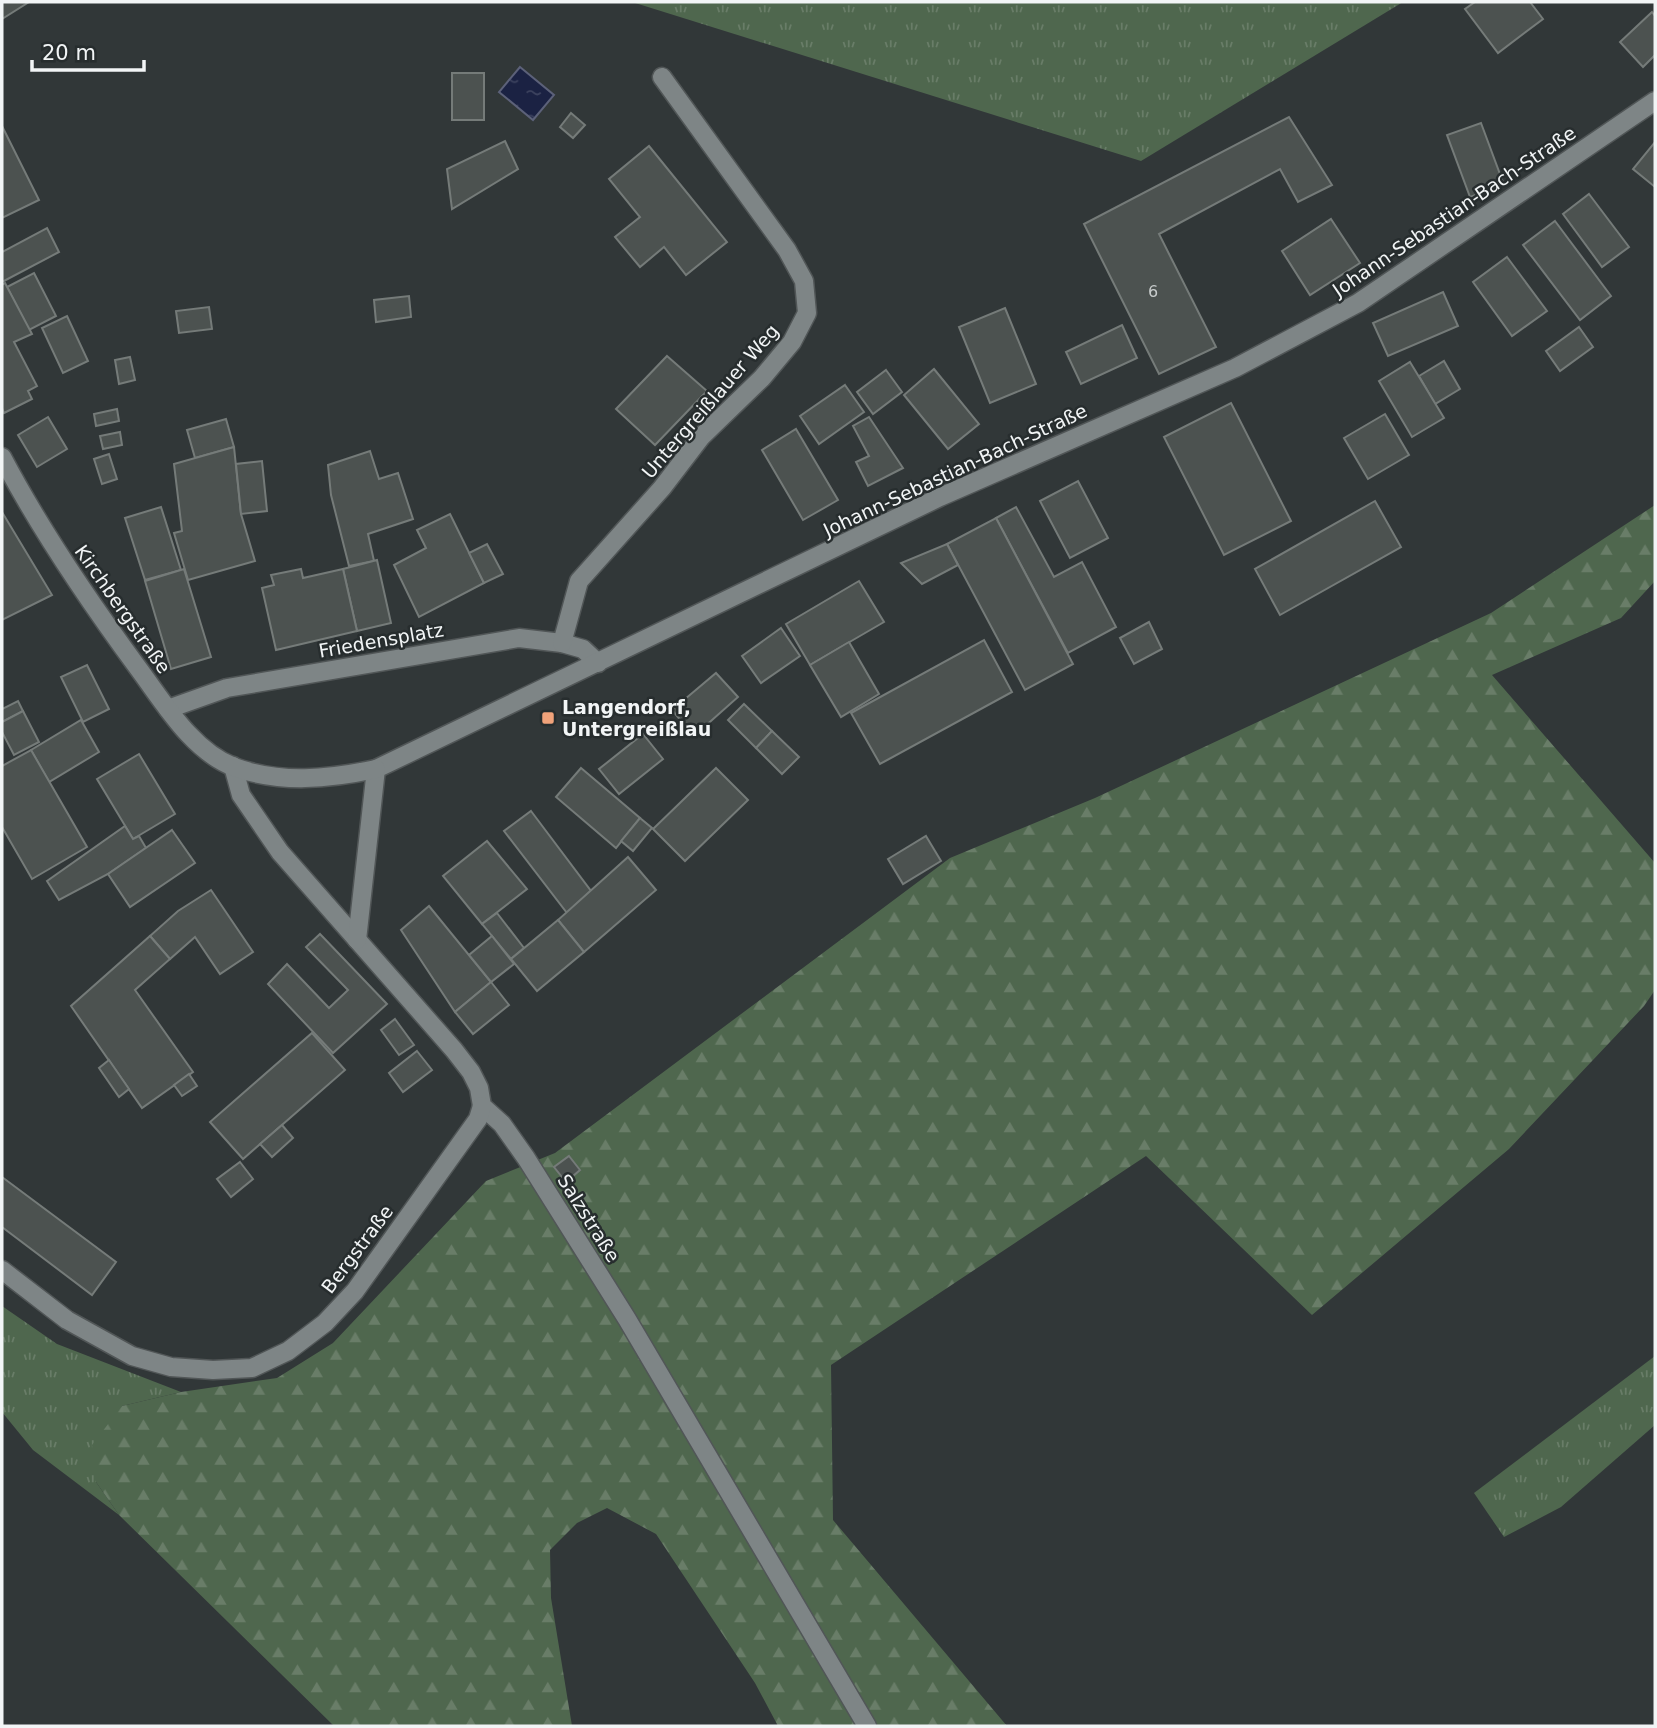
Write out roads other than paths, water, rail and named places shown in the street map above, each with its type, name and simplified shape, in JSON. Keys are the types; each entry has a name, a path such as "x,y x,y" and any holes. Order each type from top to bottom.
{"street":[{"name":"Untergreißlauer Weg","path":"562,643 579,581 662,488 701,437 762,378 792,342 807,313 804,281 787,250 662,77"},
{"name":"Johann-Sebastian-Bach-Straße","path":"233,766 265,774 310,779 376,769 940,497 1236,368 1358,303 1655,101"},
{"name":"Kirchbergstraße","path":"2,457 87,599 168,709 211,754 233,766"},
{"name":"Friedensplatz","path":"168,709 227,688 519,638 562,643 583,649 598,663"},
{"name":"Salzstraße","path":"233,766 241,794 280,852 471,1072 479,1088 482,1106 502,1124 562,1214 867,1726"},
{"path":"357,940 376,769"},
{"name":"Bergstraße","path":"2,1270 67,1320 132,1356 171,1367 213,1370 252,1368 288,1351 325,1323 355,1292 478,1119 482,1106"}],"water":[{"path":"520,67 554,95 533,120 499,92"}],"place":[{"name":"Langendorf, Untergreißlau","path":"548,718"}]}
